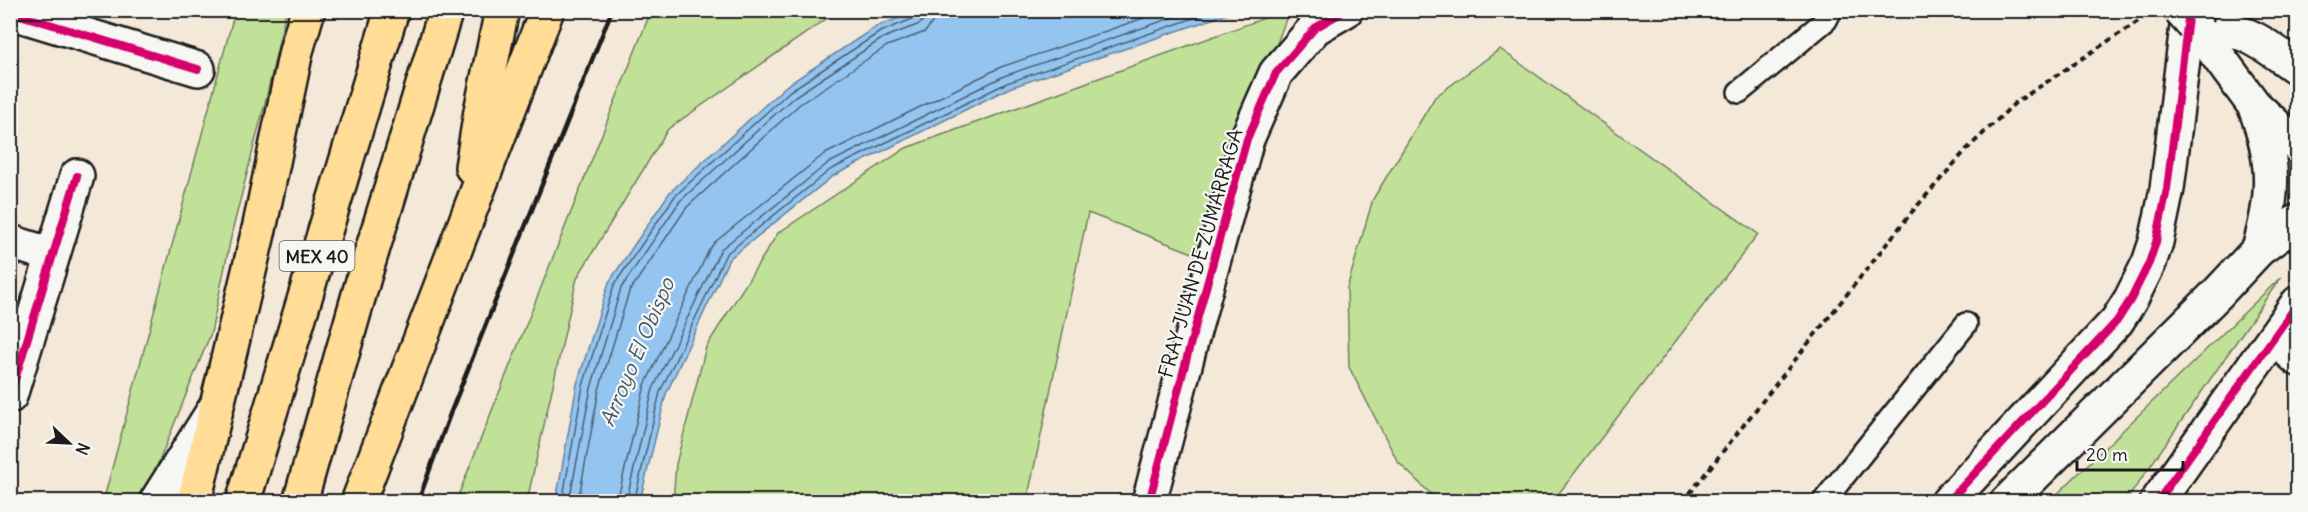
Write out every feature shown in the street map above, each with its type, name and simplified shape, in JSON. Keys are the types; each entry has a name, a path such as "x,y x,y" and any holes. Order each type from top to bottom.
{"main road":[{"path":"194,501 260,225 296,51 308,10"},
{"name":"MEX 40","path":"243,501 392,10"},
{"name":"MEX 40","path":"300,501 364,277 446,10"},
{"path":"462,231 481,111 502,10"},
{"path":"358,501 547,10"}],"street":[{"name":"FRAY JUAN DE ZUMÁRRAGA","path":"1149,501 1247,139 1276,73 1315,28 1346,10"},
{"path":"10,12 198,69"},
{"path":"2194,24 2225,32 2235,32 2253,39 2298,68"},
{"path":"2194,24 2254,105 2298,146"},
{"path":"1948,501 2117,321 2131,299 2149,263 2156,242 2194,24"},
{"path":"2254,105 2267,140 2271,195 2267,223 2259,249"},
{"path":"10,396 77,176"},
{"path":"2007,501 2217,294 2259,249 2298,221"},
{"path":"10,242 52,255"},
{"path":"2157,501 2286,348 2298,303"},
{"path":"156,501 217,405"}],"lane":[{"path":"1739,92 1826,20 1831,10"},
{"path":"1823,501 1966,324"}],"path":[{"path":"1683,501 1911,213 1966,150 2015,103 2155,10"}],"green space":[{"path":"235,11 286,11 233,228 211,333 143,501 103,502"},
{"path":"651,11 843,11 832,15 668,129 577,278 527,501 456,501"},
{"path":"1289,11 1198,255 1088,213 1027,501 673,502 676,464 706,347 778,233 906,148"},
{"path":"1500,49 1758,234 1553,501 1438,501 1398,462 1349,367 1347,288 1373,199 1435,97"},
{"path":"2281,277 2126,501 2050,501"}],"water":[{"name":"Arroyo El Obispo","path":"919,11 1236,11 1009,88 833,176 729,259 666,394 640,501 556,501 577,384 609,282 670,192 786,86 877,26"}],"railway":[{"path":"418,502 450,414 612,10"}],"cycle path":[{"path":"1149,502 1247,139 1276,73 1315,28 1346,10"},
{"path":"1948,502 2117,321 2149,263 2156,242 2167,189 2189,10"},
{"path":"10,12 198,69"},
{"path":"10,396 77,176"},
{"path":"2157,502 2298,303"}]}
